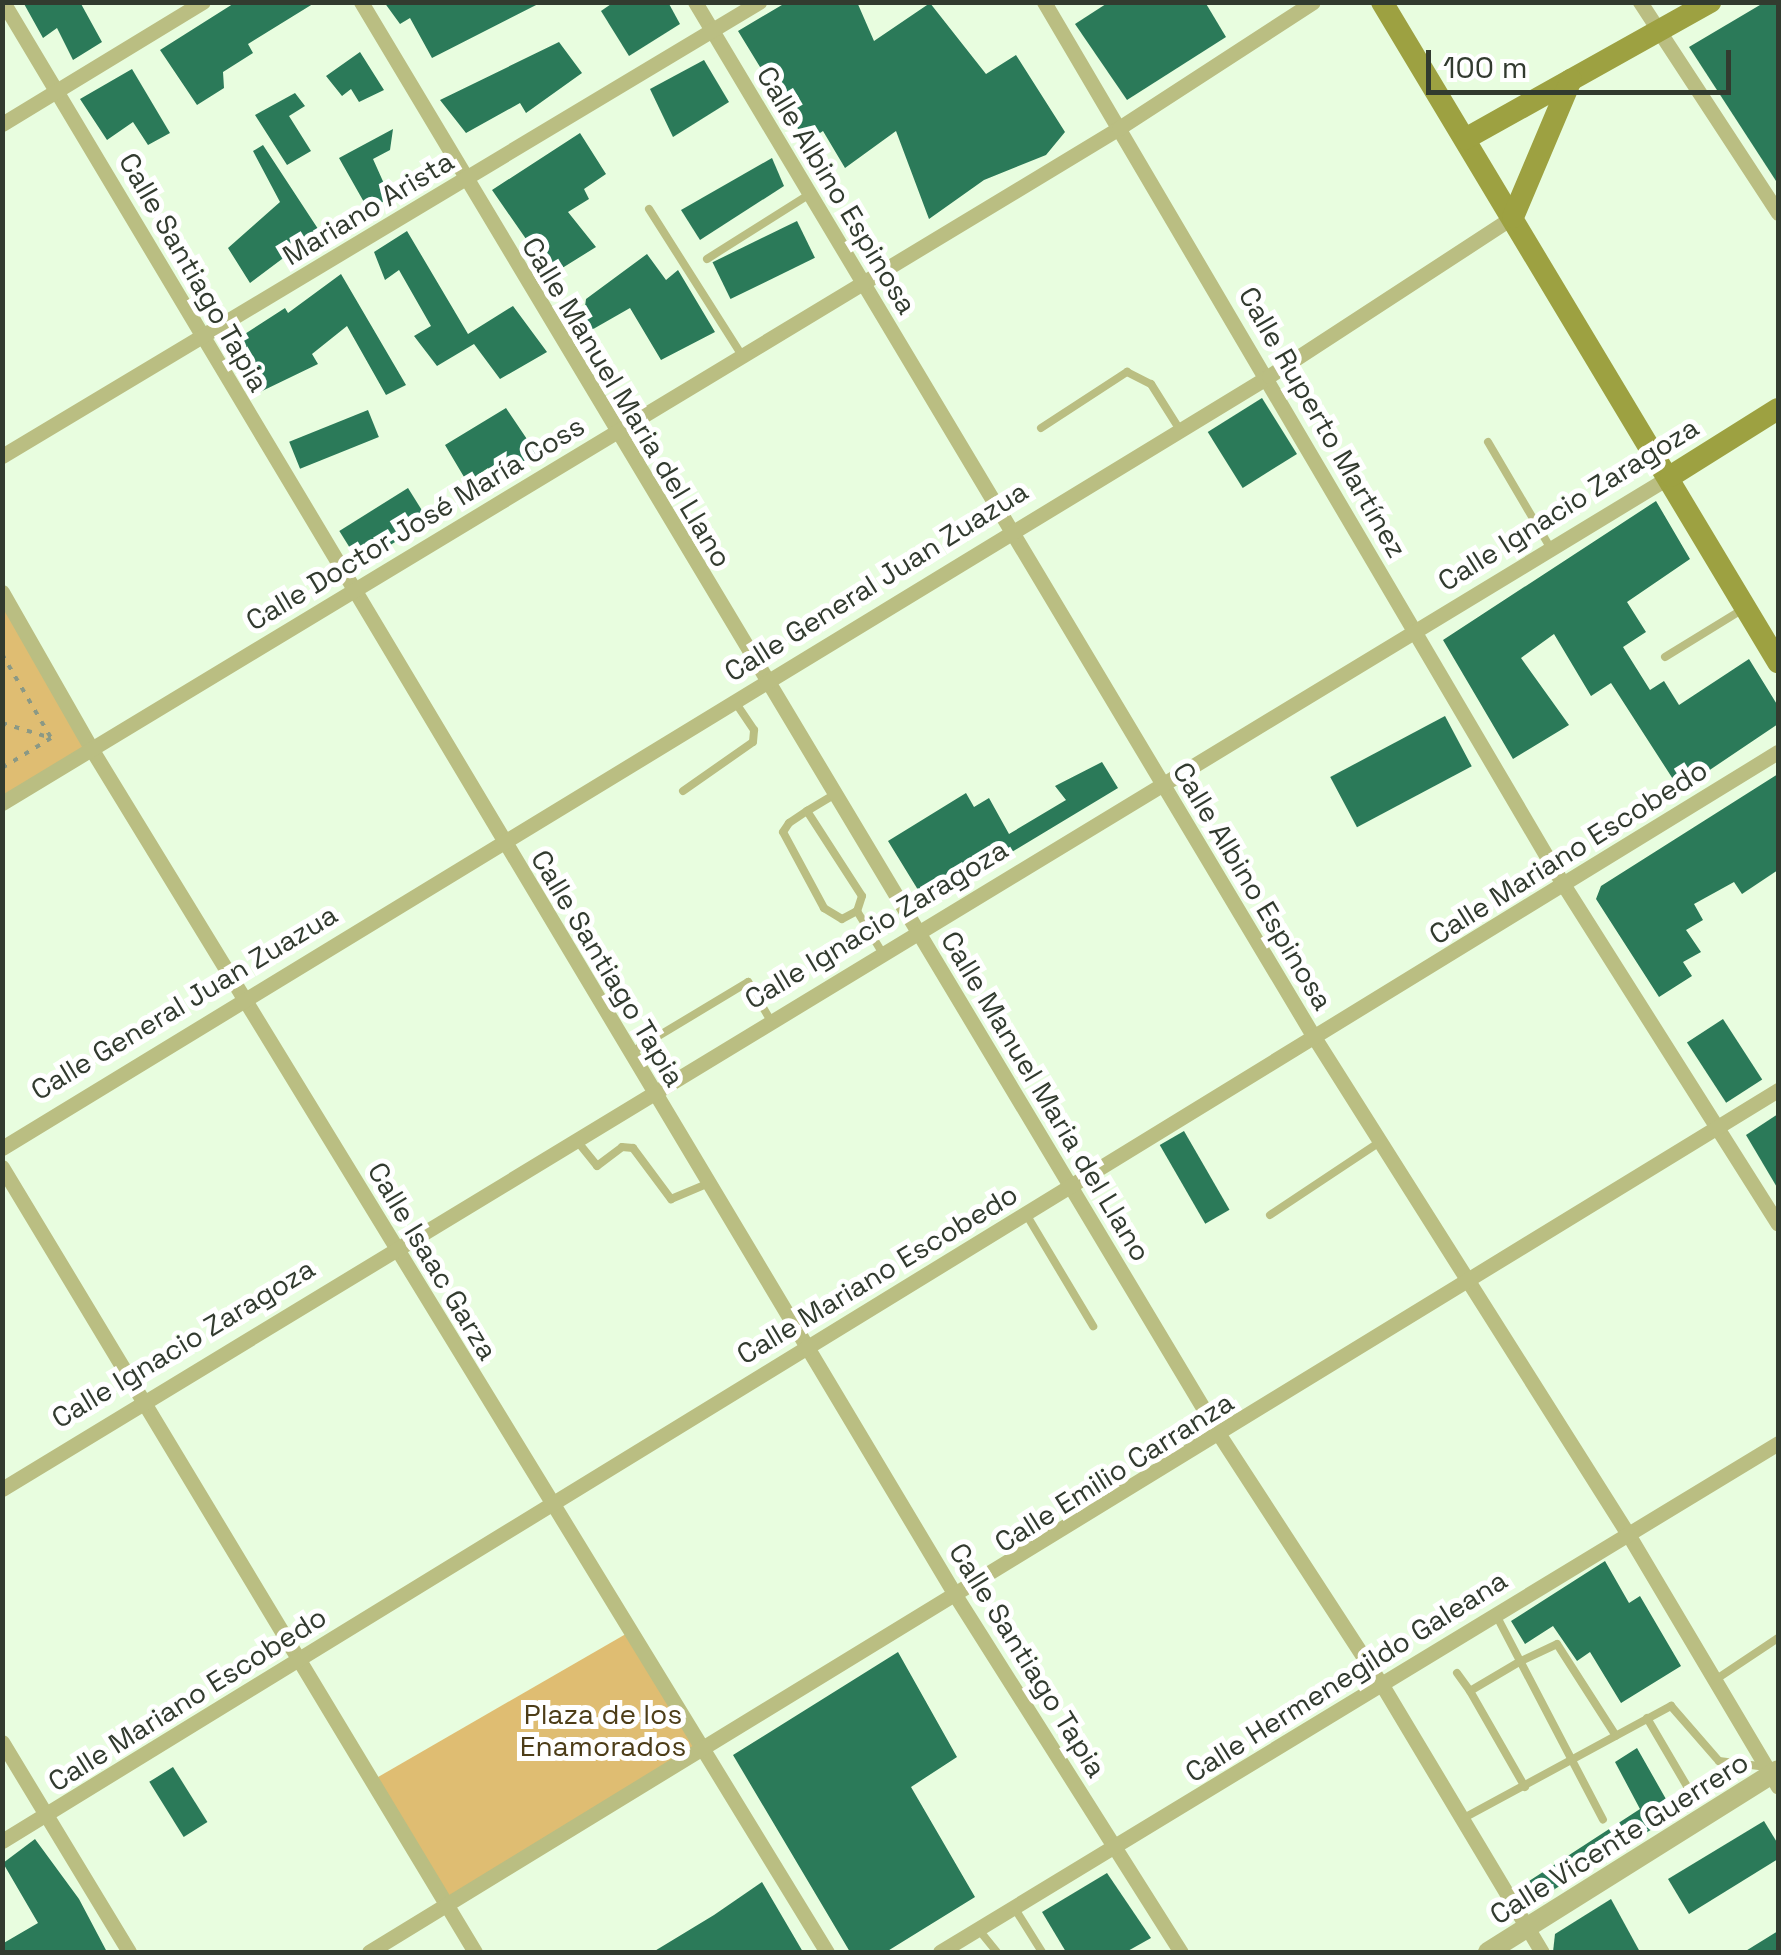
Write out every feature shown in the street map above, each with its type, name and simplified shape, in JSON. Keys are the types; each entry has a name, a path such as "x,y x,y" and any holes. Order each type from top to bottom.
{"main road":[{"path":"1382,2 1671,476 1778,662"},
{"path":"1465,139 1710,2"},
{"path":"1512,217 1571,80"},
{"name":"Calle Ignacio Zaragoza","path":"1671,476 1778,409"}],"street":[{"name":"Calle Santiago Tapia","path":"3,2 59,90 349,589 957,1598 1181,1952"},
{"path":"2,124 203,2"},
{"name":"Calle Manuel Maria del Llano","path":"361,2 463,180 920,932 1220,1436 1382,1684 1542,1952"},
{"name":"Calle Albino Espinosa","path":"695,2 1314,1038 1628,1534 1774,1775"},
{"name":"Mariano Arista","path":"2,456 759,2"},
{"name":"Calle Ruperto Martínez","path":"1044,2 1269,376 1563,884 1778,1224"},
{"name":"Calle Doctor José María Coss","path":"2,803 349,589 1119,128 1313,2"},
{"path":"1640,2 1778,213"},
{"name":"Calle General Juan Zuazua","path":"2,1148 1269,376 1512,217"},
{"name":"Calle Ignacio Zaragoza","path":"2,1489 652,1090 1165,787 1671,476"},
{"name":"Calle Isaac Garza","path":"2,592 92,750 243,999 827,1952"},
{"name":"Calle Mariano Escobedo","path":"2,1842 550,1502 1778,752"},
{"name":"Calle Emilio Carranza","path":"369,1952 957,1598 1778,1090"},
{"path":"2,1168 474,1952"},
{"name":"Calle Hermenegildo Galeana","path":"940,1952 1778,1443"},
{"path":"2,1742 129,1952"},
{"name":"Calle Vicente Guerrero","path":"1488,1952 1774,1775"}],"lane":[{"path":"707,259 810,194"},
{"path":"648,209 741,354"},
{"path":"1041,428 1126,372 1151,384 1180,430"},
{"path":"1488,442 1551,549"},
{"path":"1665,657 1746,606"},
{"path":"683,791 753,742 754,730 736,703"},
{"path":"835,794 785,827 785,839 830,916 857,911"},
{"path":"806,811 860,890 857,911 884,954"},
{"path":"630,1053 748,982 772,1021"},
{"path":"575,1138 598,1166 622,1147 632,1148 670,1199 708,1183"},
{"path":"1270,1215 1380,1142"},
{"path":"1025,1214 1094,1326"},
{"path":"1495,1613 1603,1820"},
{"path":"1714,1680 1778,1638"},
{"path":"1470,1690 1557,1644 1616,1736"},
{"path":"1457,1672 1525,1787"},
{"path":"1461,1819 1647,1718 1677,1708 1719,1761 1774,1775"},
{"path":"1647,1718 1688,1788"},
{"path":"1015,1909 1042,1952"},
{"path":"978,1930 997,1952"}],"path":[{"path":"2,654 51,738"},
{"path":"2,723 51,738"},
{"path":"2,768 51,738"}],"green space":[{"path":"2,592 92,750 2,803"},
{"name":"Plaza de los Enamorados","path":"631,1631 701,1752 442,1902 372,1780"}],"building":[{"path":"23,2 80,2 102,42 73,60 57,28 43,38"},
{"path":"236,2 316,2 248,44 253,53 223,72 224,88 197,105 160,50"},
{"path":"384,2 542,2 432,58 410,18 400,24"},
{"path":"614,2 668,2 680,24 629,56 601,11"},
{"path":"787,2 857,2 874,41 930,3 986,74 1016,55 1065,132 1046,155 984,180 929,219 896,131 845,168 823,131 806,142 738,31"},
{"path":"1109,2 1205,2 1226,37 1127,100 1075,24"},
{"path":"1765,2 1778,2 1778,184 1689,47"},
{"path":"559,42 582,73 526,113 520,103 466,133 440,100"},
{"path":"360,52 384,90 359,102 351,89 342,96 326,76"},
{"path":"704,60 729,102 673,137 650,89"},
{"path":"132,69 170,133 148,145 133,122 107,140 80,99"},
{"path":"295,93 305,106 289,116 311,151 287,165 255,115"},
{"path":"393,129 390,150 373,159 390,197 369,211 339,158"},
{"path":"580,133 606,174 584,189 589,199 568,212 596,247 551,275 492,190"},
{"path":"263,145 324,238 302,244 250,283 228,248 280,202 253,151"},
{"path":"772,158 784,186 700,240 681,210"},
{"path":"797,221 815,258 730,299 713,262"},
{"path":"407,231 468,334 513,306 547,352 500,379 474,344 437,366 414,336 431,326 399,270 385,280 374,252"},
{"path":"647,254 666,280 678,270 715,332 661,360 630,308 581,336 586,299"},
{"path":"341,274 406,385 386,395 347,326 312,354 318,364 260,392 234,341 285,308 288,313"},
{"path":"1262,398 1297,454 1243,488 1208,432"},
{"path":"506,408 537,454 495,480 488,468 467,482 445,445"},
{"path":"368,410 379,437 300,469 289,442"},
{"path":"408,488 429,521 360,564 339,531"},
{"path":"1656,501 1690,559 1627,602 1646,632 1623,647 1650,690 1664,681 1679,705 1749,659 1778,706 1778,724 1680,790 1611,683 1591,696 1554,634 1521,658 1569,725 1513,759 1443,640"},
{"path":"1445,716 1472,766 1357,827 1330,777"},
{"path":"1102,762 1118,788 934,899 923,898 888,841 966,793 974,807 989,798 1009,834 1066,800 1055,786"},
{"path":"1778,774 1778,870 1742,894 1734,882 1694,904 1703,920 1686,930 1701,952 1683,962 1692,976 1659,997 1596,899 1601,886"},
{"path":"1723,1019 1762,1079 1726,1103 1687,1042"},
{"path":"1778,1114 1778,1189 1746,1135"},
{"path":"1184,1131 1230,1210 1205,1224 1160,1145"},
{"path":"1605,1561 1629,1603 1640,1596 1681,1666 1621,1703 1590,1652 1577,1661 1553,1626 1525,1644 1511,1621"},
{"path":"898,1652 957,1757 911,1787 975,1897 886,1952 850,1952 733,1755"},
{"path":"1637,1748 1675,1815 1537,1900 1526,1883 1640,1809 1615,1762"},
{"path":"173,1767 207,1822 184,1837 149,1782"},
{"path":"1764,1821 1778,1844 1778,1859 1689,1914 1668,1879"},
{"path":"35,1839 79,1899 107,1952 2,1952 2,1944 38,1923 3,1863"},
{"path":"1107,1873 1151,1938 1126,1952 1066,1952 1042,1912"},
{"path":"762,1882 803,1952 653,1952 714,1915"},
{"path":"1611,1899 1640,1952 1553,1952 1555,1934"},
{"path":"1778,1931 1778,1952 1744,1952"}]}
